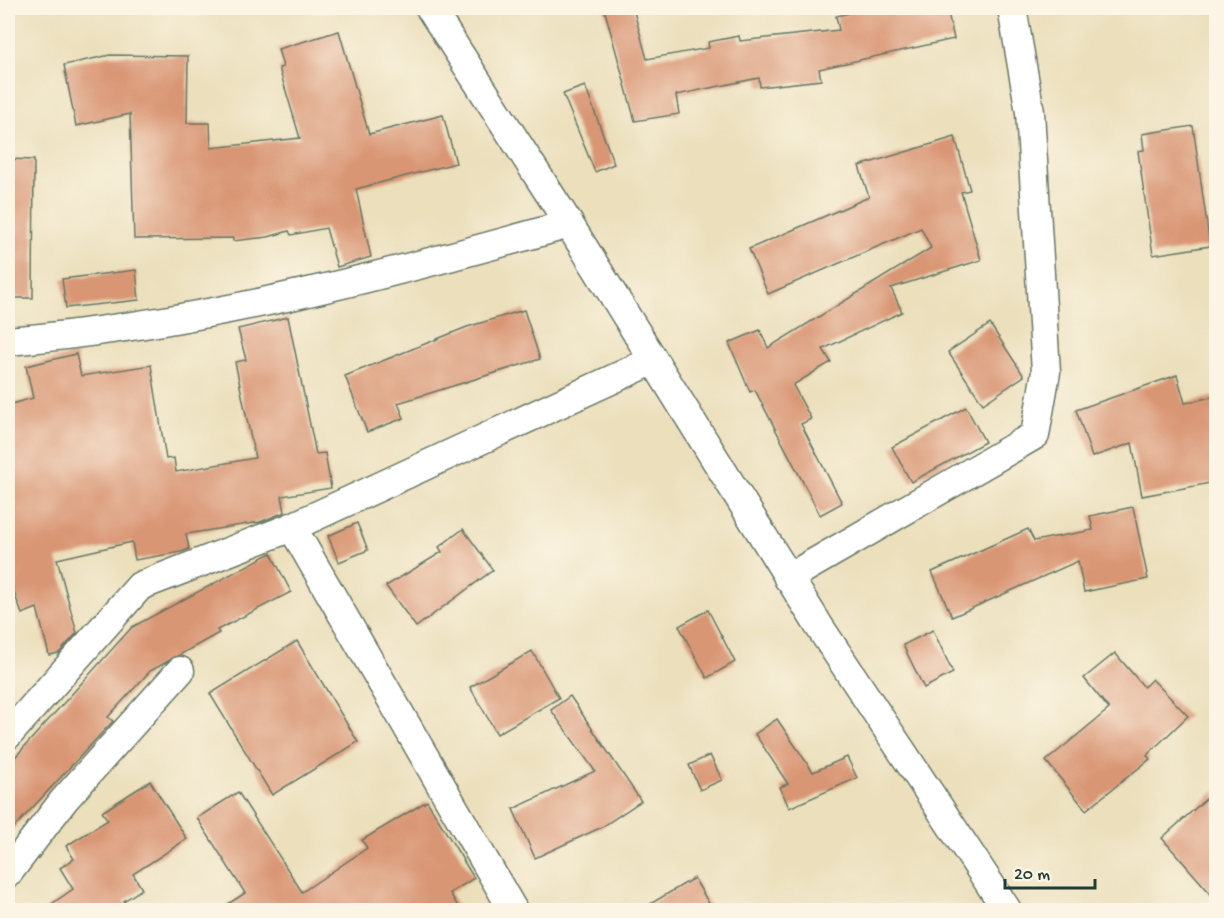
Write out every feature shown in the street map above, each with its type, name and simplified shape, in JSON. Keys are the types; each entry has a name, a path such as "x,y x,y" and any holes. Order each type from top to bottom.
{"street":[{"path":"429,8 569,224 788,578 1007,910"},
{"path":"788,578 1035,435 1046,372 1030,111 1012,8"},
{"path":"8,341 66,336 234,308 406,270 569,224"},
{"path":"8,735 140,586 292,527 652,361"},
{"path":"292,527 513,910"},
{"path":"8,873 64,800 180,671"}],"building":[{"path":"604,8 633,8 647,59 709,48 708,42 739,36 740,41 839,30 836,16 874,8 947,8 954,39 819,69 821,80 760,87 759,78 676,95 679,114 635,121"},
{"path":"339,31 369,134 443,115 456,163 356,189 371,257 337,267 326,228 291,235 289,231 268,237 233,241 233,238 134,239 130,114 76,126 64,65 110,55 188,56 187,123 210,123 211,148 300,138 279,68 283,67 278,49"},
{"path":"585,86 614,164 595,172 563,94"},
{"path":"1193,126 1210,246 1153,255 1138,151 1144,150 1142,134"},
{"path":"955,137 970,190 961,192 981,260 891,288 902,312 823,349 831,362 793,385 811,419 801,424 842,503 820,515 755,390 750,392 729,343 760,330 768,348 931,248 921,228 768,294 749,249 869,197 859,166"},
{"path":"8,159 34,160 33,298 8,298"},
{"path":"136,270 139,300 66,308 62,279"},
{"path":"524,310 540,359 398,403 404,418 367,432 345,376 467,327"},
{"path":"288,317 316,454 325,453 331,488 282,496 285,512 260,522 186,534 189,549 181,552 135,560 132,542 57,559 77,633 59,653 49,655 37,608 22,614 8,576 8,405 33,398 26,366 76,354 81,376 151,365 166,459 174,458 176,472 255,458 235,362 246,360 238,329"},
{"path":"990,324 1024,376 983,404 948,352"},
{"path":"1177,375 1185,403 1216,396 1216,482 1142,496 1132,443 1092,457 1076,410"},
{"path":"966,407 985,442 911,482 892,447"},
{"path":"1133,507 1148,579 1084,592 1078,561 952,617 932,572 1028,529 1034,541 1093,530 1090,516"},
{"path":"357,523 368,550 339,562 328,536"},
{"path":"463,529 493,570 416,627 386,586 442,552 439,547"},
{"path":"271,553 291,592 217,630 219,633 150,671 108,717 113,721 8,834 8,765 132,627"},
{"path":"708,610 735,662 707,678 679,626"},
{"path":"933,630 953,673 924,688 903,645"},
{"path":"297,641 358,742 272,795 210,694"},
{"path":"532,651 559,698 497,734 470,687"},
{"path":"1115,653 1144,687 1152,679 1188,716 1147,755 1150,759 1086,810 1046,761 1109,709 1084,678"},
{"path":"570,696 641,801 602,827 535,858 513,809 595,771 551,710"},
{"path":"777,719 813,772 847,757 857,778 789,808 780,787 788,784 755,734"},
{"path":"710,755 722,780 700,790 689,765"},
{"path":"150,781 187,839 133,874 142,889 124,901 130,910 43,910 73,889 60,868 74,859 66,846 108,820 102,812"},
{"path":"1216,790 1216,900 1162,838"},
{"path":"238,792 302,892 367,848 362,840 427,801 474,878 450,893 460,910 219,910 245,893 197,818"},
{"path":"694,878 713,910 640,910"}]}
